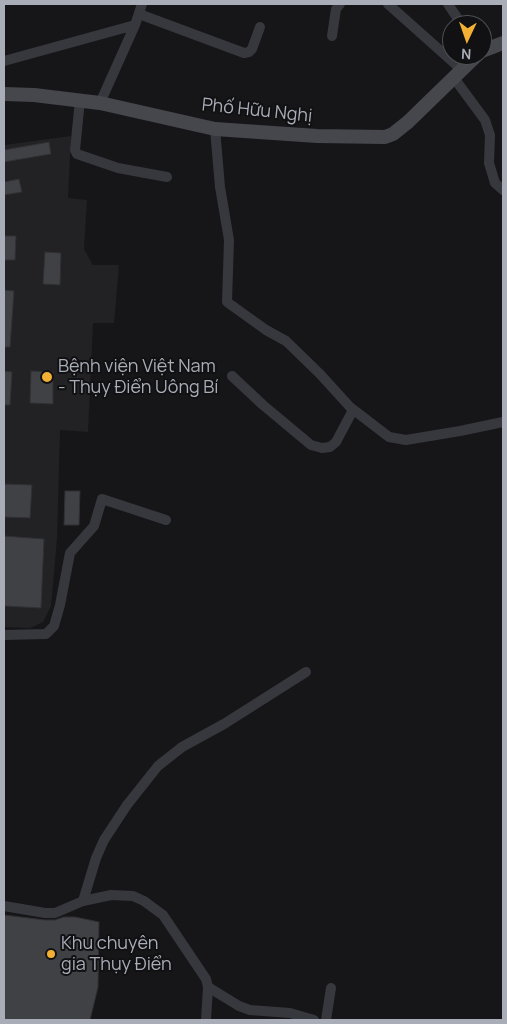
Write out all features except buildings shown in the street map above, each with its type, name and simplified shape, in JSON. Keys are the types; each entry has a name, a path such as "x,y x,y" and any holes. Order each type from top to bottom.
{"main road":[{"name":"Phố Hữu Nghị","path":"4,94 34,95 100,103 215,129 317,136 389,136 408,122 467,65"}],"street":[{"path":"332,36 336,9 340,4"},
{"path":"388,4 458,74 485,120 490,135 490,163 495,183 503,190"},
{"path":"448,4 455,15"},
{"path":"100,103 135,25 140,9 244,53 252,49 260,27"},
{"path":"4,61 135,25"},
{"path":"80,100 75,150 77,154 118,168 168,177"},
{"path":"215,129 220,187 229,240 227,302 266,330 286,341 353,410 389,437 406,440 503,422"},
{"path":"232,376 311,445 322,448 330,447 336,442 353,410"},
{"path":"4,635 46,634 54,626 70,553 94,526 102,499 166,520"},
{"path":"82,901 104,840 126,806 158,766 182,747 224,724 306,672"},
{"path":"4,906 55,913 82,901 100,896 122,895 144,901 154,907 172,926 206,979 208,987 206,1020"},
{"path":"208,987 229,1001 245,1008 290,1013 314,1020"},
{"path":"326,1020 331,988"}],"shaded area":[{"name":"Bệnh viện Việt Nam - Thụy Điển Uông Bí","path":"71,136 68,198 87,200 84,249 93,265 119,265 114,323 93,323 88,432 60,430 57,539 51,606 43,622 30,628 4,627 4,145"}],"place":[{"name":"Bệnh viện Việt Nam - Thụy Điển Uông Bí","path":"47,377"},
{"name":"Khu chuyên gia Thụy Điển","path":"51,954"}]}
